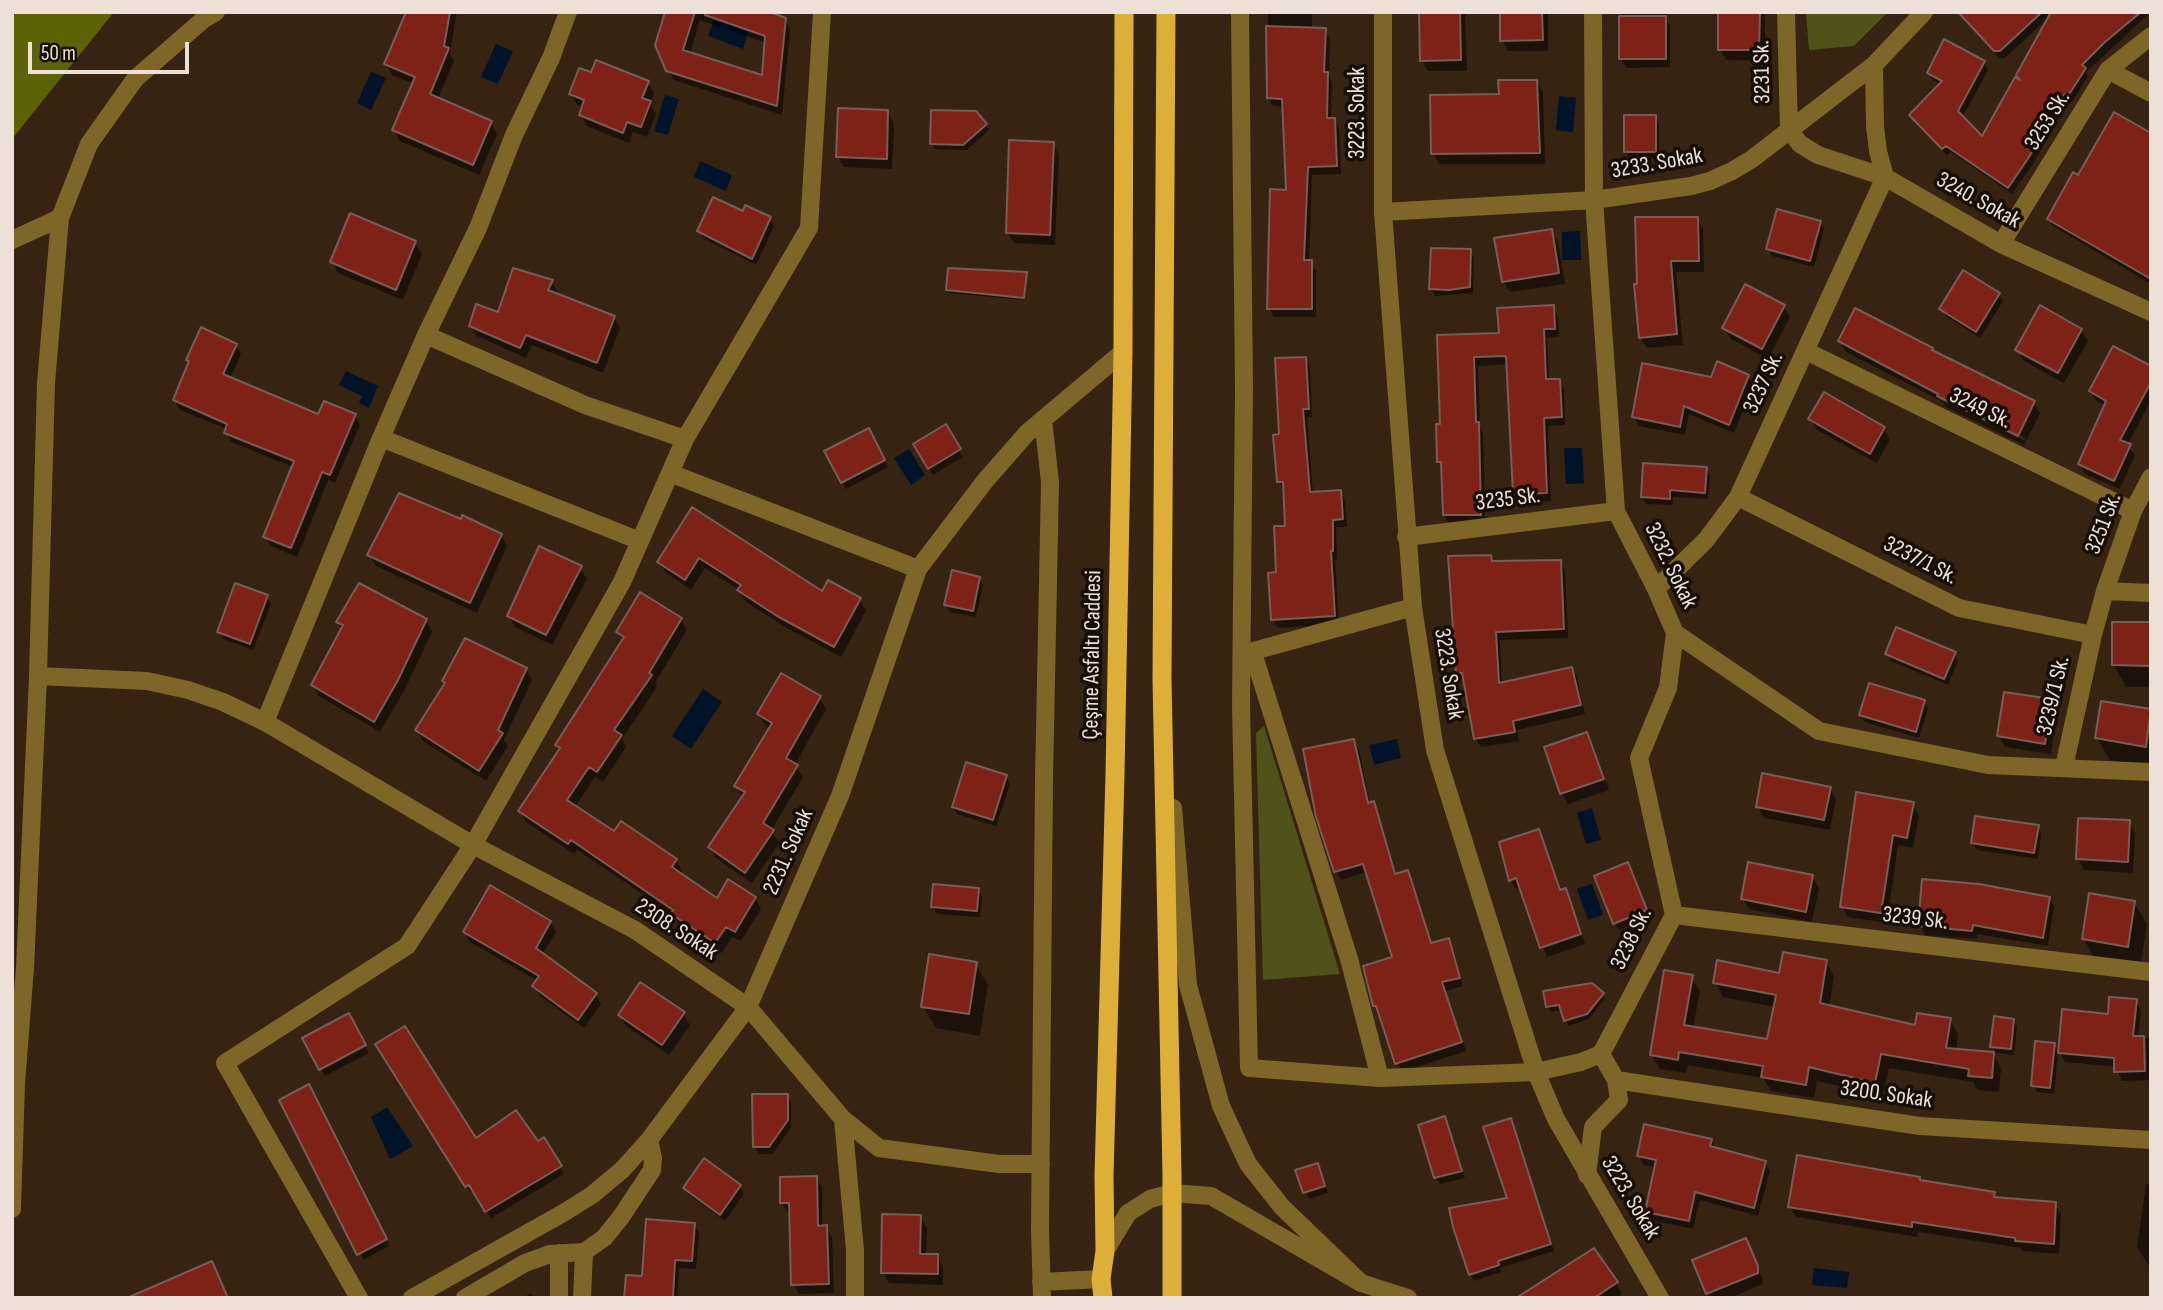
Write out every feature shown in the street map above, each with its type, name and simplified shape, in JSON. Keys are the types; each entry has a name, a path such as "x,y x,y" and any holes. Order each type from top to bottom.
{"highway":[{"name":"Çeşme Asfaltı Caddesi","path":"1102,1289 1105,1251 1104,1177 1123,352 1124,12"},
{"path":"1166,12 1162,680 1172,1298"}],"street":[{"path":"12,1209 19,967 38,676 46,383 60,218 89,144 135,79 204,19 216,12"},
{"path":"265,722 381,438 426,335 478,228 514,135 551,58 568,12"},
{"path":"359,1298 225,1063 407,946 473,845 622,582 685,439 809,228 822,12"},
{"path":"1240,12 1248,654 1241,706 1249,1068 1380,1078 1536,1072 1581,1062 1601,1054 1616,1080 1619,1100 1592,1127 1587,1175"},
{"name":"3223. Sokak","path":"1382,12 1382,212 1413,607 1436,750 1536,1072 1556,1119 1660,1298"},
{"name":"3232. Sokak","path":"1593,12 1594,200 1616,511 1675,633 1819,731 1989,765 2151,772"},
{"name":"3231 Sk.","path":"1786,12 1788,130"},
{"name":"3233. Sokak","path":"1382,212 1594,200 1710,181 1752,159 1874,65 1924,12"},
{"name":"3253 Sk.","path":"2001,244 2108,70 2151,36"},
{"path":"1874,65 1875,127 1885,177"},
{"path":"2108,70 2151,93"},
{"name":"3240. Sokak","path":"1788,130 1800,144 1818,155 1885,177 2001,244 2151,312"},
{"name":"3237 Sk.","path":"1656,589 1706,540 1738,497 1885,177"},
{"path":"12,240 60,218"},
{"path":"426,335 585,405 685,439"},
{"name":"3249 Sk.","path":"1806,351 2133,511"},
{"name":"2231. Sokak","path":"412,1298 574,1206 622,1170 649,1140 748,1007 840,796 918,569 985,481 1027,433 1123,352"},
{"path":"1043,419 1050,482 1044,766 1042,1290 1102,1289"},
{"path":"381,438 640,541"},
{"path":"670,473 918,569"},
{"name":"3251 Sk.","path":"2093,635 2133,511 2151,477"},
{"name":"3237/1 Sk.","path":"1738,497 1959,608 2093,635"},
{"name":"3235 Sk.","path":"1406,537 1616,511"},
{"path":"2105,591 2151,593"},
{"path":"1248,654 1413,607"},
{"name":"3238 Sk.","path":"1601,1054 1674,915 1639,758 1668,688 1675,633"},
{"name":"3239/1 Sk.","path":"2064,767 2093,635"},
{"path":"1248,654 1349,959 1380,1078"},
{"name":"2308. Sokak","path":"38,676 147,681 188,690 223,702 265,722 473,845 635,930 748,1007 843,1119 879,1148 999,1164 1041,1164"},
{"path":"1162,680 1188,985 1221,1106 1248,1164 1282,1207 1362,1283"},
{"name":"3239 Sk.","path":"1674,915 2151,972"},
{"name":"3200. Sokak","path":"1616,1080 1920,1126 2151,1140"},
{"path":"843,1119 855,1250 855,1298"},
{"path":"465,1298 525,1263 559,1253 584,1252 613,1228 652,1170 653,1158 649,1140"},
{"path":"1105,1251 1128,1213 1150,1199 1172,1193 1211,1196 1362,1283 1408,1298"},
{"path":"582,1298 584,1252"},
{"path":"559,1253 559,1298"}],"green space":[{"path":"1806,12 1888,12 1854,46 1809,50"},
{"path":"1264,726 1340,974 1263,980 1256,733"}],"shaded area":[{"path":"12,12 114,12 12,139"}],"water":[{"path":"714,20 748,32 743,49 708,36"},
{"path":"496,44 513,51 498,84 481,77"},
{"path":"371,72 386,78 371,110 357,103"},
{"path":"665,95 679,99 668,135 654,131"},
{"path":"1559,96 1576,98 1573,132 1556,130"},
{"path":"700,161 732,175 726,191 694,177"},
{"path":"1580,231 1581,260 1562,260 1562,232"},
{"path":"346,371 378,386 369,408 359,403 362,396 339,385"},
{"path":"1564,448 1582,448 1584,483 1566,484"},
{"path":"909,449 925,475 911,485 894,458"},
{"path":"703,689 722,702 691,749 672,736"},
{"path":"1397,739 1401,758 1374,765 1369,745"},
{"path":"1592,808 1601,840 1586,844 1577,813"},
{"path":"1592,884 1603,915 1588,920 1577,889"},
{"path":"387,1107 413,1146 390,1159 371,1117"},
{"path":"1814,1268 1849,1272 1847,1288 1812,1285"}],"building":[{"path":"406,12 450,12 444,46 449,48 430,94 492,121 473,165 392,130 415,77 384,64"},
{"path":"665,12 695,12 683,50 762,75 765,36 705,15 705,12 770,12 786,18 777,106 666,71 655,45"},
{"path":"1419,12 1460,12 1461,60 1420,61"},
{"path":"1500,12 1542,12 1543,40 1500,41"},
{"path":"1718,12 1760,12 1759,50 1718,50"},
{"path":"1958,12 2042,12 2000,51 1994,51"},
{"path":"2051,12 2141,12 2082,65 2086,68 2068,96 2065,94 2008,188 1946,146 1942,149 1909,115 1942,81 1927,73 1944,39 1985,61 1958,111 1982,136 2015,77 2020,80 2016,75"},
{"path":"1619,16 1666,16 1666,59 1619,59"},
{"path":"1266,26 1326,28 1324,72 1328,72 1327,118 1335,118 1337,166 1308,167 1304,260 1312,260 1312,309 1267,309 1270,189 1286,190 1282,99 1267,98"},
{"path":"596,60 649,81 642,98 651,101 641,127 627,122 623,133 579,115 584,100 569,94 579,68 591,72"},
{"path":"1498,80 1537,80 1540,153 1431,154 1430,95 1499,94"},
{"path":"838,108 888,110 887,159 836,157"},
{"path":"931,110 976,111 987,124 963,145 930,144"},
{"path":"2114,112 2151,133 2151,279 2047,219 2073,172 2078,175"},
{"path":"1624,115 1656,115 1656,152 1624,152"},
{"path":"1009,140 1054,142 1050,235 1006,233"},
{"path":"713,197 743,211 745,205 771,217 752,259 697,231"},
{"path":"1777,209 1821,221 1810,261 1766,249"},
{"path":"350,213 416,241 396,290 330,262"},
{"path":"1635,217 1698,217 1699,261 1671,261 1677,334 1639,338 1634,284 1637,284"},
{"path":"1552,229 1559,273 1502,282 1494,238"},
{"path":"1431,248 1471,249 1470,287 1429,289"},
{"path":"513,268 553,280 548,290 615,316 597,363 526,335 520,348 469,326 476,304 498,312"},
{"path":"948,268 1027,272 1024,298 946,290"},
{"path":"1963,270 2000,293 1976,332 1939,309"},
{"path":"1745,284 1785,305 1762,349 1722,328"},
{"path":"1554,305 1555,329 1544,329 1546,379 1560,379 1562,417 1544,418 1547,493 1513,494 1506,356 1474,357 1476,422 1479,422 1481,515 1443,515 1441,462 1437,462 1436,424 1440,424 1437,335 1499,333 1497,308"},
{"path":"2040,305 2082,329 2058,373 2015,350"},
{"path":"1855,308 2035,401 2018,436 1937,396 1938,394 1838,341"},
{"path":"201,327 237,344 223,374 318,414 324,401 356,414 330,475 322,472 291,548 263,537 294,461 224,433 227,424 173,400 189,361 186,360"},
{"path":"2113,346 2151,366 2151,382 2120,440 2131,444 2114,481 2078,464 2106,401 2089,391"},
{"path":"1306,357 1309,409 1303,409 1310,492 1341,490 1343,519 1333,520 1331,551 1335,616 1271,620 1268,573 1276,572 1274,526 1285,526 1283,482 1277,482 1273,435 1279,434 1275,358"},
{"path":"1717,361 1749,375 1729,425 1684,406 1680,427 1632,417 1642,363 1711,377"},
{"path":"1824,392 1885,427 1870,454 1808,419"},
{"path":"946,424 961,449 928,469 913,444"},
{"path":"869,428 885,460 841,483 824,451"},
{"path":"1643,463 1707,467 1705,493 1670,490 1670,499 1641,497"},
{"path":"399,493 461,519 462,515 502,534 470,603 367,555"},
{"path":"692,507 822,591 828,580 861,598 834,647 777,616 737,590 741,585 699,558 685,580 657,562"},
{"path":"539,546 582,566 546,635 507,616"},
{"path":"1491,555 1492,561 1561,560 1564,629 1496,632 1499,683 1572,667 1581,705 1513,721 1515,732 1474,739 1462,673 1456,673 1448,556"},
{"path":"952,570 980,577 973,611 944,605"},
{"path":"235,583 268,595 250,644 217,632"},
{"path":"359,583 427,619 398,680 374,722 311,685 343,625 336,622"},
{"path":"640,592 682,618 649,673 652,675 614,730 622,735 597,772 589,767 567,800 614,831 621,821 677,859 672,867 717,898 728,879 756,897 735,932 726,927 715,943 671,914 673,910 571,840 568,844 518,811 560,748 555,745 624,637 616,632"},
{"path":"2112,622 2151,622 2151,666 2112,665"},
{"path":"1896,627 1956,652 1944,679 1885,654"},
{"path":"465,638 527,668 498,730 503,733 479,771 415,730 445,683 442,681"},
{"path":"781,673 821,696 786,758 798,765 763,823 774,830 745,873 708,847 745,792 734,786 772,723 757,714"},
{"path":"1869,683 1925,700 1916,732 1859,715"},
{"path":"2004,692 2052,699 2045,744 1997,736"},
{"path":"2101,701 2151,709 2146,747 2095,738"},
{"path":"1587,732 1604,779 1560,794 1544,747"},
{"path":"1354,739 1368,803 1374,801 1395,874 1408,870 1431,943 1449,938 1460,978 1442,982 1462,1042 1395,1064 1376,1006 1373,1006 1363,966 1392,957 1363,864 1334,872 1316,817 1303,749"},
{"path":"966,762 1007,775 993,820 952,807"},
{"path":"1762,773 1831,787 1824,820 1756,807"},
{"path":"1856,792 1914,802 1907,838 1893,835 1881,913 1840,907"},
{"path":"1975,816 2039,825 2034,853 1971,843"},
{"path":"2078,818 2130,820 2128,862 2076,859"},
{"path":"1539,829 1560,890 1566,888 1581,934 1540,948 1516,878 1509,881 1499,842"},
{"path":"1628,862 1647,910 1613,924 1594,876"},
{"path":"1748,862 1813,875 1806,912 1741,899"},
{"path":"1922,879 1979,884 2050,897 2043,938 1973,925 1972,931 1918,926"},
{"path":"933,884 979,888 977,911 931,907"},
{"path":"490,885 551,921 536,948 597,993 578,1020 532,986 539,976 463,932"},
{"path":"2089,893 2135,901 2128,947 2082,939"},
{"path":"1783,952 1827,960 1820,1003 1915,1025 1917,1013 1951,1018 1946,1048 1994,1052 1992,1078 1968,1076 1969,1069 1881,1054 1875,1083 1809,1067 1806,1085 1761,1077 1763,1066 1679,1052 1678,1060 1650,1055 1664,970 1693,975 1684,1025 1767,1039 1776,995 1713,983 1717,960 1779,973"},
{"path":"929,954 977,962 969,1014 921,1007"},
{"path":"640,982 685,1012 662,1045 618,1015"},
{"path":"1592,983 1604,993 1587,1014 1564,1021 1559,1005 1546,1007 1543,991"},
{"path":"2109,997 2137,999 2133,1036 2144,1036 2145,1071 2114,1072 2114,1058 2058,1053 2062,1009 2108,1014"},
{"path":"349,1013 366,1045 319,1070 302,1038"},
{"path":"1994,1016 2014,1019 2011,1049 1990,1047"},
{"path":"405,1026 476,1138 516,1110 538,1141 544,1137 562,1166 485,1212 469,1185 465,1187 375,1044"},
{"path":"2035,1041 2055,1043 2050,1088 2031,1086"},
{"path":"309,1084 387,1239 357,1255 279,1100"},
{"path":"752,1094 788,1094 788,1120 769,1147 753,1147"},
{"path":"1445,1116 1462,1171 1434,1178 1418,1125"},
{"path":"1511,1118 1551,1244 1498,1261 1499,1265 1469,1275 1449,1208 1507,1198 1483,1127"},
{"path":"1644,1124 1712,1139 1710,1146 1766,1161 1754,1208 1695,1192 1689,1221 1645,1212 1656,1160 1637,1156"},
{"path":"1797,1155 1995,1192 1994,1197 2056,1202 2054,1244 2015,1241 2015,1238 1912,1222 1912,1227 1788,1207"},
{"path":"704,1158 741,1185 720,1215 683,1188"},
{"path":"1318,1163 1325,1186 1303,1193 1295,1170"},
{"path":"817,1176 818,1226 827,1225 829,1284 791,1285 789,1203 780,1203 780,1177"},
{"path":"882,1214 921,1215 920,1254 938,1254 938,1274 881,1273"},
{"path":"646,1219 695,1223 692,1261 675,1260 673,1298 624,1298 626,1275 642,1276"},
{"path":"1746,1238 1758,1266 1758,1273 1706,1294 1692,1260"},
{"path":"1594,1248 1618,1282 1594,1298 1516,1298"},
{"path":"212,1261 228,1298 127,1298"}]}
